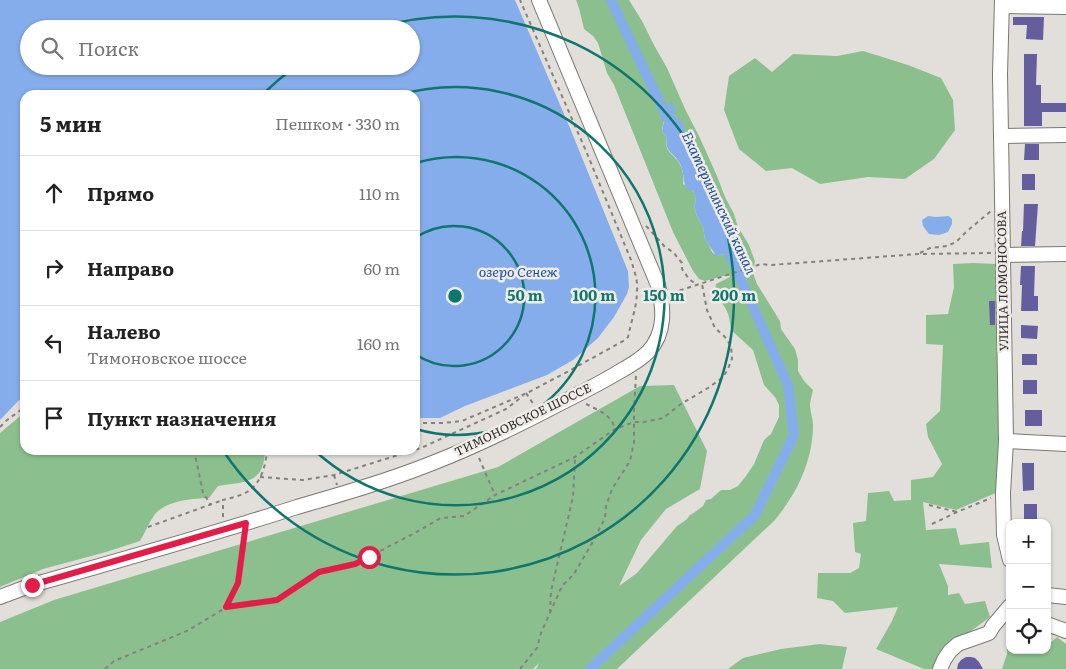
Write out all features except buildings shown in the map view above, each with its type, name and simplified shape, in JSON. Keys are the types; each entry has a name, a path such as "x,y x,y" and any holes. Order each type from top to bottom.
{"street":[{"name":"ТИМОНОВСКОЕ ШОССЕ","path":"0,597 32,585 223,530 430,464 501,434 579,394 636,362 648,352 655,343 663,321 662,300 658,285 538,0"},
{"path":"1002,3 1066,7"},
{"name":"УЛИЦА ЛОМОНОСОВА","path":"1002,3 1000,74 1001,203 1006,442 1003,494 1006,543"},
{"path":"1001,136 1066,135"},
{"path":"1003,255 1066,254"},
{"path":"1006,442 1066,444"},
{"path":"1051,596 1066,598"},
{"path":"940,669 950,651 958,644 989,634 993,626 1007,609"},
{"path":"1051,625 1066,631"}],"path":[{"path":"420,423 444,424 462,421 527,393 628,337 638,289 636,275 586,151 520,0"},
{"path":"918,254 930,248 947,246 956,242 1001,203"},
{"path":"630,216 650,229 665,247 673,252 682,263 682,269 698,285"},
{"path":"672,293 756,265 918,254 996,253 1003,255"},
{"path":"105,669 114,661 187,631 226,607 277,600 319,572 355,564 441,518 464,516 495,495 575,458 615,429 634,422 663,418 722,378 728,371 732,358 731,346 715,328 707,310 702,284"},
{"path":"520,669 537,648 541,633 562,586 574,574 591,546 605,518 606,506 612,490 630,461 634,442 636,373"},
{"path":"527,393 534,406"},
{"path":"420,449 506,409 527,393"},
{"path":"584,403 602,412 613,422 615,429"},
{"path":"0,428 20,411"},
{"path":"195,455 203,493 210,505"},
{"path":"148,527 247,492 263,473 267,455"},
{"path":"260,477 303,480 334,475 399,455"},
{"path":"479,458 495,495"},
{"path":"550,616 551,591 573,497 575,458"},
{"path":"334,475 338,487"},
{"path":"932,524 1003,494"},
{"path":"223,500 223,530"},
{"path":"929,505 957,512"},
{"path":"226,607 238,583 246,523"}],"green space":[{"path":"576,0 629,0 642,21 667,68 734,214 738,227 749,245 755,261 753,273 757,284 780,321 781,329 795,349 798,371 813,390 810,405 813,422 812,438 807,464 797,488 775,520 617,669 536,669 539,663 533,669 0,669 0,622 54,600 498,467 640,386 674,385 707,451 700,489 666,509 641,540 619,586 637,573 677,526 703,506 706,500 711,499 721,490 730,490 738,486 754,464 764,440 771,434 779,417 779,405 775,397 764,385 753,350 731,330 727,311 715,294 716,284 730,276 705,281 699,279 673,232 614,85 607,73 598,43 584,29","holes":["665,108 673,114 693,148 705,174 713,200 720,207 732,231 737,247 727,255 717,256 712,252 697,216 693,190 683,184 681,166 667,148 667,137 662,132"]},
{"path":"863,51 941,78 953,100 955,130 934,159 905,179 868,177 820,184 792,168 766,171 739,149 724,110 729,76 755,58 772,72 793,54 837,56"},
{"path":"953,264 996,264 1002,391 998,492 956,510 923,502 926,530 956,528 960,545 989,542 992,568 939,564 948,586 948,595 959,593 965,604 985,601 990,617 948,648 936,669 924,669 876,649 898,607 845,613 833,601 817,598 818,573 850,573 859,568 861,554 855,552 853,523 866,521 868,493 889,491 894,501 911,500 911,480 933,477 942,464 928,437 926,424 940,411 943,345 926,344 926,315 948,314 954,287"},
{"path":"20,416 20,455 265,455 264,461 261,470 251,479 218,486 209,498 181,501 167,505 156,513 140,541 43,569 0,587 0,433"},
{"path":"1057,637 1066,644 1066,669 1002,669 1007,654 1051,654 1051,642"},
{"path":"820,644 847,647 842,669 728,669 743,658 781,649"}],"water":[{"name":"озеро Сенеж","path":"0,0 515,0 570,128 628,271 629,287 627,294 614,317 598,338 573,360 547,375 465,406 440,418 420,418 420,90 20,90 20,399 0,420"},
{"path":"669,102 674,104 675,117 681,120 698,162 705,174 713,200 727,219 737,247 737,251 733,255 723,254 715,257 705,239 703,227 694,206 696,200 693,190 687,190 681,165 668,149 667,137 662,132 664,121 662,116 664,108 667,108"},
{"path":"928,216 949,216 952,219 952,224 948,232 939,235 929,234 923,226 922,220"}],"waterway":[{"name":"Екатерининский канал","path":"611,0 669,122"},
{"name":"Екатерининский канал","path":"590,669 755,515 794,435 788,385 724,242"}],"route":[{"path":"32,585 246,523 238,583 226,607 277,600 319,572 355,564 369,557"}]}
